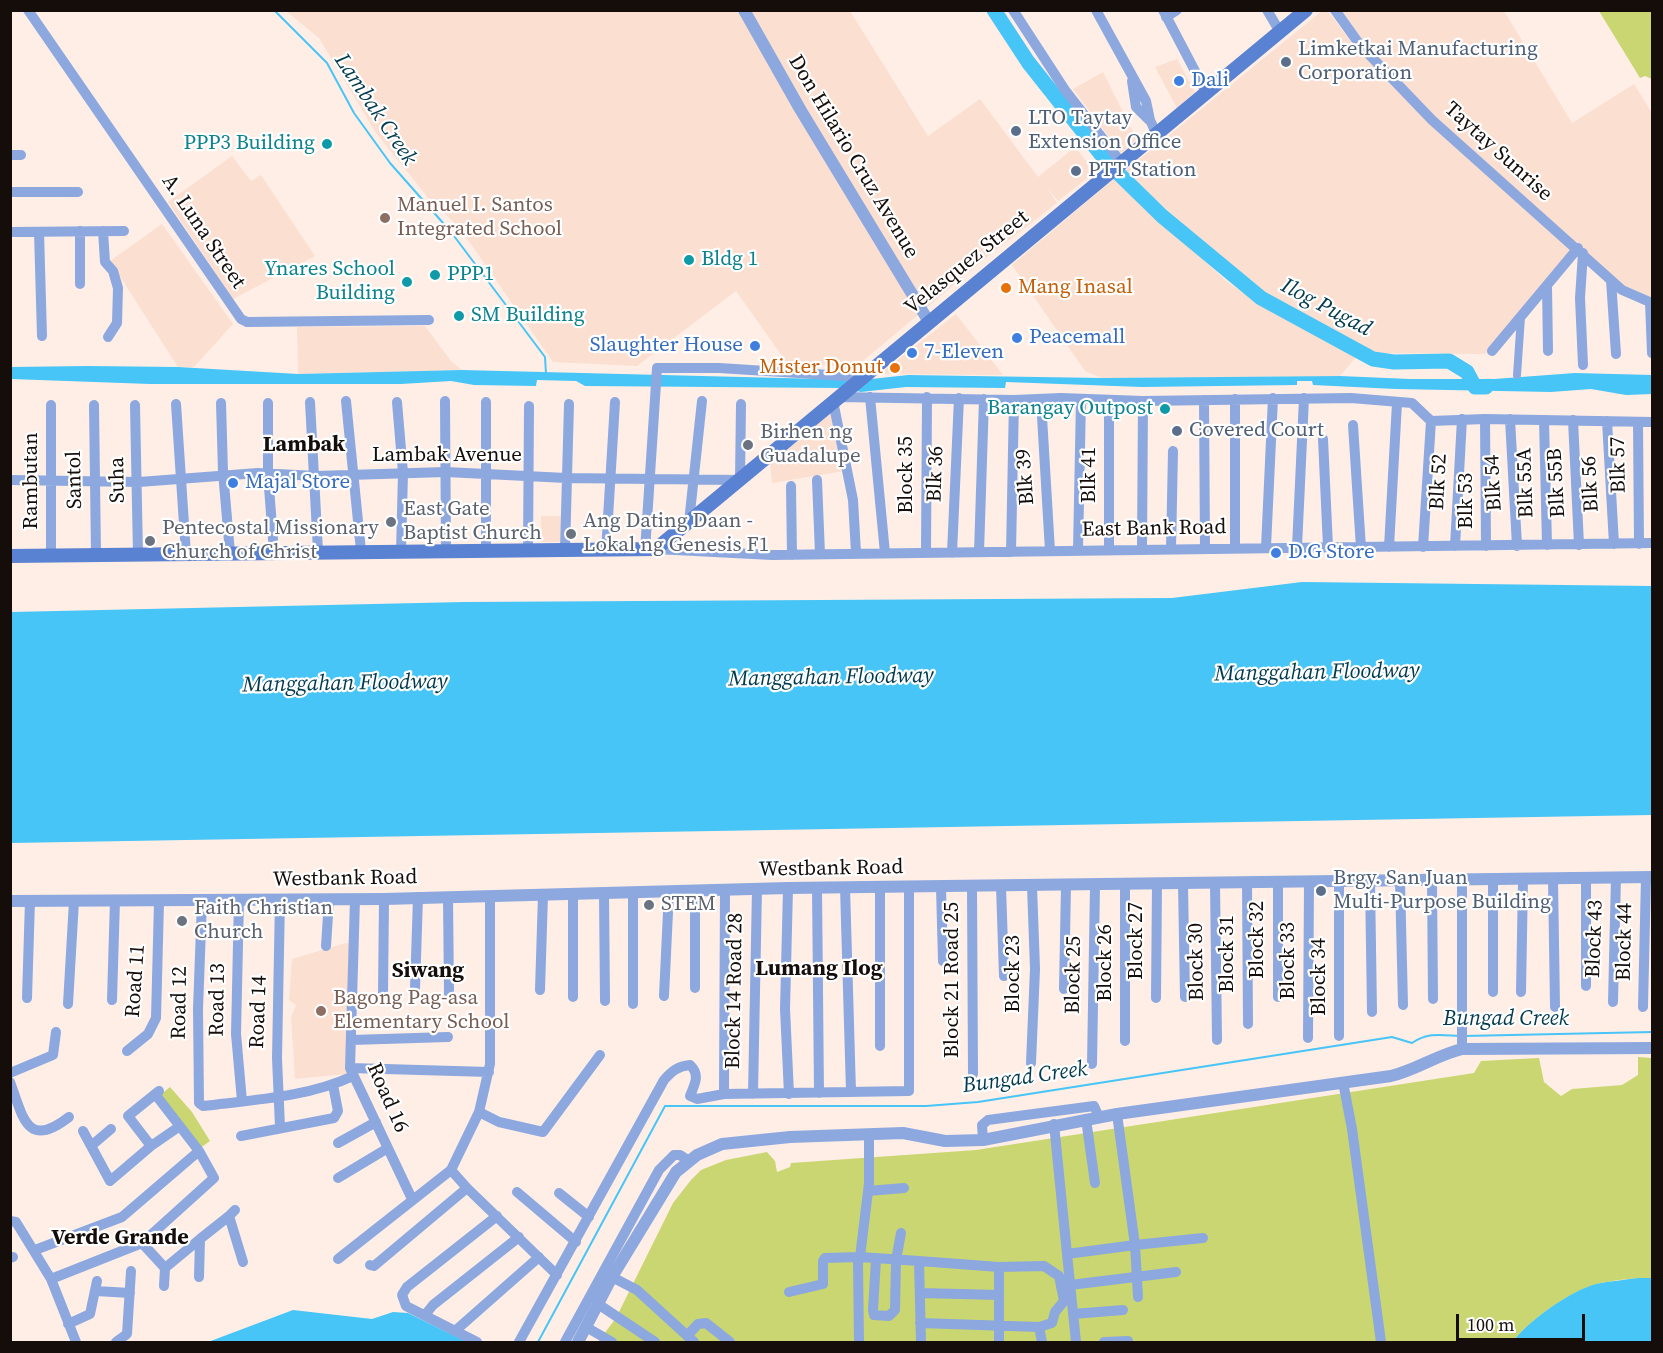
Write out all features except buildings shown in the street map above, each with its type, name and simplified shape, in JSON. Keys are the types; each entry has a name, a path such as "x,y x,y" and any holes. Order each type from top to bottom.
{"main road":[{"name":"Velasquez Street","path":"651,550 740,480 861,377 1306,10"},
{"path":"10,556 318,551 651,550"}],"street":[{"name":"A. Luna Street","path":"28,10 241,319 247,322 429,320"},
{"name":"Don Hilario Cruz Avenue","path":"744,10 800,109 929,322"},
{"path":"1013,10 1065,90 1121,162"},
{"path":"1096,10 1132,78 1136,107 1150,120 1156,133"},
{"path":"1177,10 1164,14 1206,92"},
{"path":"1267,10 1280,32"},
{"name":"Taytay Sunrise","path":"1335,10 1360,45 1432,120 1622,290 1651,302"},
{"path":"10,192 78,192"},
{"path":"39,231 42,336"},
{"path":"80,231 80,284"},
{"path":"103,231 105,262 118,288 117,323 108,337"},
{"path":"10,232 124,231"},
{"path":"1492,351 1547,286 1581,251"},
{"path":"1581,251 1580,298 1583,365"},
{"path":"1611,279 1616,354"},
{"path":"1547,286 1548,351"},
{"path":"1651,302 1653,353"},
{"path":"1517,375 1521,317"},
{"path":"651,550 657,371 719,368 861,377"},
{"path":"870,397 885,554"},
{"path":"856,554 853,500 836,399 870,397 1143,401 1304,398 1415,405 1431,422 1423,547"},
{"name":"Block 35","path":"926,553 927,397"},
{"name":"Blk 36","path":"952,553 959,398"},
{"path":"1266,547 1273,398"},
{"path":"1297,547 1304,398"},
{"path":"979,552 984,399"},
{"path":"1078,550 1081,399"},
{"path":"1235,399 1235,547"},
{"path":"445,400 446,552"},
{"path":"1011,552 1014,400"},
{"name":"Blk 39","path":"1041,400 1050,551"},
{"name":"Blk 41","path":"1109,400 1109,550"},
{"path":"1204,400 1205,548"},
{"path":"346,401 361,551"},
{"path":"689,522 702,401"},
{"path":"1142,549 1143,401"},
{"path":"310,402 316,476 318,551"},
{"path":"397,402 403,473 401,552"},
{"path":"486,402 486,551"},
{"path":"606,551 615,402"},
{"path":"221,403 223,477 230,553"},
{"path":"268,403 268,474 274,553"},
{"path":"1389,547 1397,403"},
{"path":"176,404 186,554"},
{"path":"565,550 569,404"},
{"path":"740,480 741,404"},
{"name":"Rambutan","path":"51,405 51,556"},
{"name":"Santol","path":"94,405 96,555"},
{"name":"Suha","path":"135,405 139,482 138,555"},
{"path":"528,551 529,406"},
{"path":"1431,422 1462,419 1653,422"},
{"name":"Blk 52","path":"1455,546 1462,419"},
{"name":"Blk 53","path":"1485,419 1486,546"},
{"name":"Blk 54","path":"1510,419 1517,546"},
{"name":"Blk 55A","path":"1544,420 1547,545"},
{"name":"Blk 55B","path":"1573,420 1579,545"},
{"name":"Blk 56","path":"1607,421 1614,544"},
{"name":"Blk 57","path":"1638,422 1639,544"},
{"path":"1353,425 1361,548"},
{"path":"1323,439 1328,547"},
{"path":"1171,549 1173,451"},
{"name":"Lambak Avenue","path":"10,480 139,482 268,474 355,476 446,472 528,474 566,478 740,480"},
{"path":"817,480 820,555"},
{"path":"791,486 792,555"},
{"name":"East Bank Road","path":"651,550 820,555 1235,547 1361,548 1653,543"},
{"name":"Block 43","path":"1613,1002 1616,877"},
{"name":"Westbank Road","path":"10,901 384,899 845,887 1095,886 1649,877"},
{"name":"Block 44","path":"1643,1007 1649,877"},
{"path":"1586,878 1586,986"},
{"path":"1521,993 1523,879"},
{"path":"1553,879 1555,1007"},
{"path":"1461,880 1461,1045"},
{"path":"1493,880 1493,992"},
{"path":"1400,881 1403,1005"},
{"path":"1432,881 1433,999"},
{"name":"Block 34","path":"1339,882 1340,1036"},
{"path":"1370,882 1372,1012"},
{"name":"Block 31","path":"1247,883 1248,1024"},
{"name":"Block 32","path":"1278,883 1278,997"},
{"name":"Block 33","path":"1308,1038 1309,883"},
{"name":"Block 27","path":"1156,998 1157,884"},
{"path":"1183,884 1185,997"},
{"name":"Block 30","path":"1215,884 1217,1040"},
{"path":"1064,989 1066,885"},
{"name":"Block 26","path":"1125,885 1125,1041"},
{"name":"Block 21 Road 25","path":"972,886 973,1074"},
{"path":"1001,886 1004,976"},
{"name":"Block 23","path":"1031,1063 1035,969 1032,886"},
{"name":"Block 25","path":"1092,1064 1095,886"},
{"path":"845,887 851,1092"},
{"path":"880,887 880,1046"},
{"path":"519,1342 664,1080 672,1071 681,1066 690,1065 694,1068 697,1079 691,1098 724,1094 907,1093 911,1085 909,887"},
{"path":"941,887 942,961"},
{"path":"788,888 785,1009 789,1094"},
{"path":"817,888 819,1093"},
{"name":"Block 14 Road 28","path":"753,1094 753,1001 757,889"},
{"path":"724,1094 725,890"},
{"path":"664,996 669,891"},
{"path":"695,891 695,988"},
{"path":"633,892 633,1004"},
{"path":"573,893 573,997"},
{"path":"604,893 605,1001"},
{"path":"540,990 543,895"},
{"path":"415,989 418,897"},
{"path":"448,897 448,994"},
{"path":"338,1259 451,1170 479,1112 489,1072 490,897"},
{"name":"Road 13","path":"239,899 236,1034 242,1101"},
{"name":"Road 14","path":"280,899 278,1095 280,1128"},
{"path":"326,946 329,899"},
{"name":"Road 16","path":"355,899 352,1072 412,1199"},
{"path":"383,994 384,899"},
{"path":"27,998 30,900"},
{"path":"112,1000 115,900"},
{"path":"68,1004 74,901"},
{"name":"Road 12","path":"202,901 198,1009 201,1105 242,1101"},
{"name":"Road 11","path":"127,1051 148,1034 156,1018 159,902"},
{"path":"10,1073 53,1055 56,1032"},
{"path":"351,1040 448,1037"},
{"path":"578,1342 612,1277 676,1172 689,1161 722,1144 739,1140 903,1133 945,1141 983,1140 1054,1124 1407,1072 1461,1045 1653,1048"},
{"path":"479,1112 499,1122 543,1132 600,1055"},
{"path":"242,1101 333,1085 352,1072 489,1072"},
{"path":"10,1082 26,1123 32,1130 41,1132 50,1130 69,1117"},
{"path":"1343,1082 1352,1129 1381,1342"},
{"path":"242,1136 336,1117 333,1085"},
{"path":"51,1280 142,1243 213,1181 213,1173 158,1092 128,1116 151,1146"},
{"path":"983,1140 982,1125 988,1120 1094,1106 1099,1117"},
{"path":"1117,1114 1138,1276 1138,1297"},
{"path":"1086,1119 1095,1183"},
{"path":"339,1143 376,1122"},
{"path":"1054,1124 1076,1342"},
{"path":"83,1131 110,1181 151,1146 180,1126"},
{"path":"91,1146 111,1130"},
{"path":"859,1342 858,1263 868,1191 869,1136"},
{"path":"338,1178 388,1148"},
{"path":"35,1250 122,1217 199,1151"},
{"path":"565,1342 659,1170 674,1155 680,1155 689,1161"},
{"path":"451,1170 557,1275"},
{"path":"370,1265 374,1266 467,1188"},
{"path":"868,1191 904,1188"},
{"path":"517,1192 576,1242"},
{"path":"559,1193 589,1217"},
{"path":"165,1268 232,1213 243,1262"},
{"path":"477,1342 405,1306 402,1300 407,1287 497,1216"},
{"path":"10,1221 16,1222 35,1250 51,1280 76,1342"},
{"path":"876,1259 874,1315 889,1316 895,1310 896,1260 901,1233"},
{"path":"425,1315 433,1305 519,1237"},
{"path":"1067,1254 1203,1238"},
{"path":"199,1277 200,1239"},
{"path":"142,1243 165,1268 164,1286"},
{"path":"455,1331 539,1257"},
{"path":"789,1292 823,1284 825,1258 860,1257 999,1267 1044,1266 1059,1276 1064,1301 1055,1312 1052,1323 1039,1327 920,1323"},
{"path":"919,1261 921,1342"},
{"path":"999,1267 999,1342"},
{"path":"116,1342 127,1334 131,1270"},
{"path":"1070,1285 1176,1272"},
{"path":"612,1277 637,1290 691,1339 698,1324 706,1323 730,1342"},
{"path":"69,1324 90,1315 96,1286 130,1293"},
{"path":"920,1293 999,1294"},
{"path":"598,1304 655,1342"},
{"path":"1073,1314 1123,1310"},
{"path":"586,1327 612,1342"},
{"path":"1039,1327 1042,1342"},
{"path":"1104,1342 1128,1341"}],"shaded area":[{"path":"286,11 850,11 928,136 980,99 1038,177 1075,147 1095,172 1058,201 1047,187 1057,203 987,257 851,371 836,366 787,363 736,291 637,366 553,362 459,227 430,200 376,133 319,38"},
{"path":"1322,11 1328,11 1355,47 1573,249 1485,354 1370,353 1256,292 1125,171"},
{"path":"1342,11 1504,11 1572,123 1634,84 1652,113 1652,298 1623,286 1435,117 1364,42"},
{"path":"1177,59 1195,92 1177,108 1155,67"},
{"path":"1103,72 1137,140 1121,153 1073,89"},
{"path":"232,156 251,181 261,175 315,256 233,299 168,202"},
{"path":"1116,177 1225,280 1263,307 1357,356 1340,376 1102,378 1085,371 1012,265"},
{"path":"162,224 233,324 194,367 178,367 110,261"},
{"path":"956,314 1003,375 880,374"},
{"path":"425,326 451,361 462,370 298,374 297,327"},
{"path":"833,412 844,471 772,483 770,462"},
{"path":"541,516 563,516 563,542 541,542"},
{"name":"Bagong Pag-asa Elementary School","path":"346,943 353,944 346,1074 295,1079 291,1017 296,1005 289,1000 292,959"}],"green space":[{"path":"1599,11 1652,11 1652,79 1645,76 1640,78"},
{"path":"1638,1057 1652,1058 1652,1278 1617,1280 1587,1287 1539,1316 1513,1342 598,1342 616,1318 673,1203 701,1170 726,1160 767,1152 775,1161 777,1172 790,1167 791,1163 976,1150 1474,1073 1481,1061 1539,1058 1544,1082 1561,1096 1572,1089 1622,1085 1638,1075"},
{"path":"170,1087 192,1112 210,1141 199,1149 159,1096"}],"water":[{"path":"11,367 178,367 298,374 462,370 862,380 908,375 1102,378 1340,376 1494,379 1575,373 1652,375 1652,394 1626,395 1591,389 1551,392 1396,389 1313,385 1312,381 1297,381 1297,385 1142,387 1006,382 1005,388 906,387 861,392 843,388 585,386 576,381 537,380 536,386 474,385 451,381 401,384 150,384 11,379"},
{"name":"Manggahan Floodway","path":"1302,582 1652,586 1652,815 11,843 11,612 464,602 1172,598"},
{"path":"1638,1278 1652,1278 1652,1342 1513,1342 1539,1316 1586,1287"},
{"path":"293,1310 372,1319 393,1312 408,1313 467,1342 208,1342"}],"waterway":[{"name":"Lambak Creek","path":"274,10 327,63 354,113 390,163 451,232 545,357 546,374"},
{"name":"Ilog Pugad","path":"994,10 1028,62 1108,163"},
{"name":"Ilog Pugad","path":"1119,174 1162,216 1261,298 1373,359 1394,362 1449,361 1467,372 1475,387 1486,387"},
{"name":"Bungad Creek","path":"1464,1036 1652,1032"},
{"name":"Bungad Creek","path":"538,1342 665,1106 926,1106 978,1102 1392,1037 1412,1043 1429,1036 1459,1036"}],"place":[{"name":"Limketkai Manufacturing Corporation","path":"1286,62"},
{"name":"Dali","path":"1179,81"},
{"name":"LTO Taytay Extension Office","path":"1016,131"},
{"name":"PPP3 Building","path":"327,144"},
{"name":"PTT Station","path":"1076,171"},
{"name":"Manuel I. Santos Integrated School","path":"385,218"},
{"name":"Bldg 1","path":"689,260"},
{"name":"PPP1","path":"435,275"},
{"name":"Ynares School Building","path":"407,282"},
{"name":"Mang Inasal","path":"1006,288"},
{"name":"SM Building","path":"459,316"},
{"name":"Peacemall","path":"1017,338"},
{"name":"Slaughter House","path":"755,346"},
{"name":"7-Eleven","path":"912,353"},
{"name":"Mister Donut","path":"895,368"},
{"name":"Barangay Outpost","path":"1165,409"},
{"name":"Covered Court","path":"1177,431"},
{"name":"Birhen ng Guadalupe","path":"748,445"},
{"name":"Majal Store","path":"233,483"},
{"name":"East Gate Baptist Church","path":"391,522"},
{"name":"Ang Dating Daan - Lokal ng Genesis F1","path":"571,534"},
{"name":"Pentecostal Missionary Church of Christ","path":"150,541"},
{"name":"D.G Store","path":"1276,553"},
{"name":"Brgy. San Juan Multi-Purpose Building","path":"1321,891"},
{"name":"STEM","path":"649,905"},
{"name":"Faith Christian Church","path":"182,921"},
{"name":"Bagong Pag-asa Elementary School","path":"321,1011"}],"district":[{"name":"Lambak","path":"304,445"},
{"name":"Lumang Ilog","path":"819,969"},
{"name":"Siwang","path":"428,971"},
{"name":"Verde Grande","path":"120,1238"}]}
